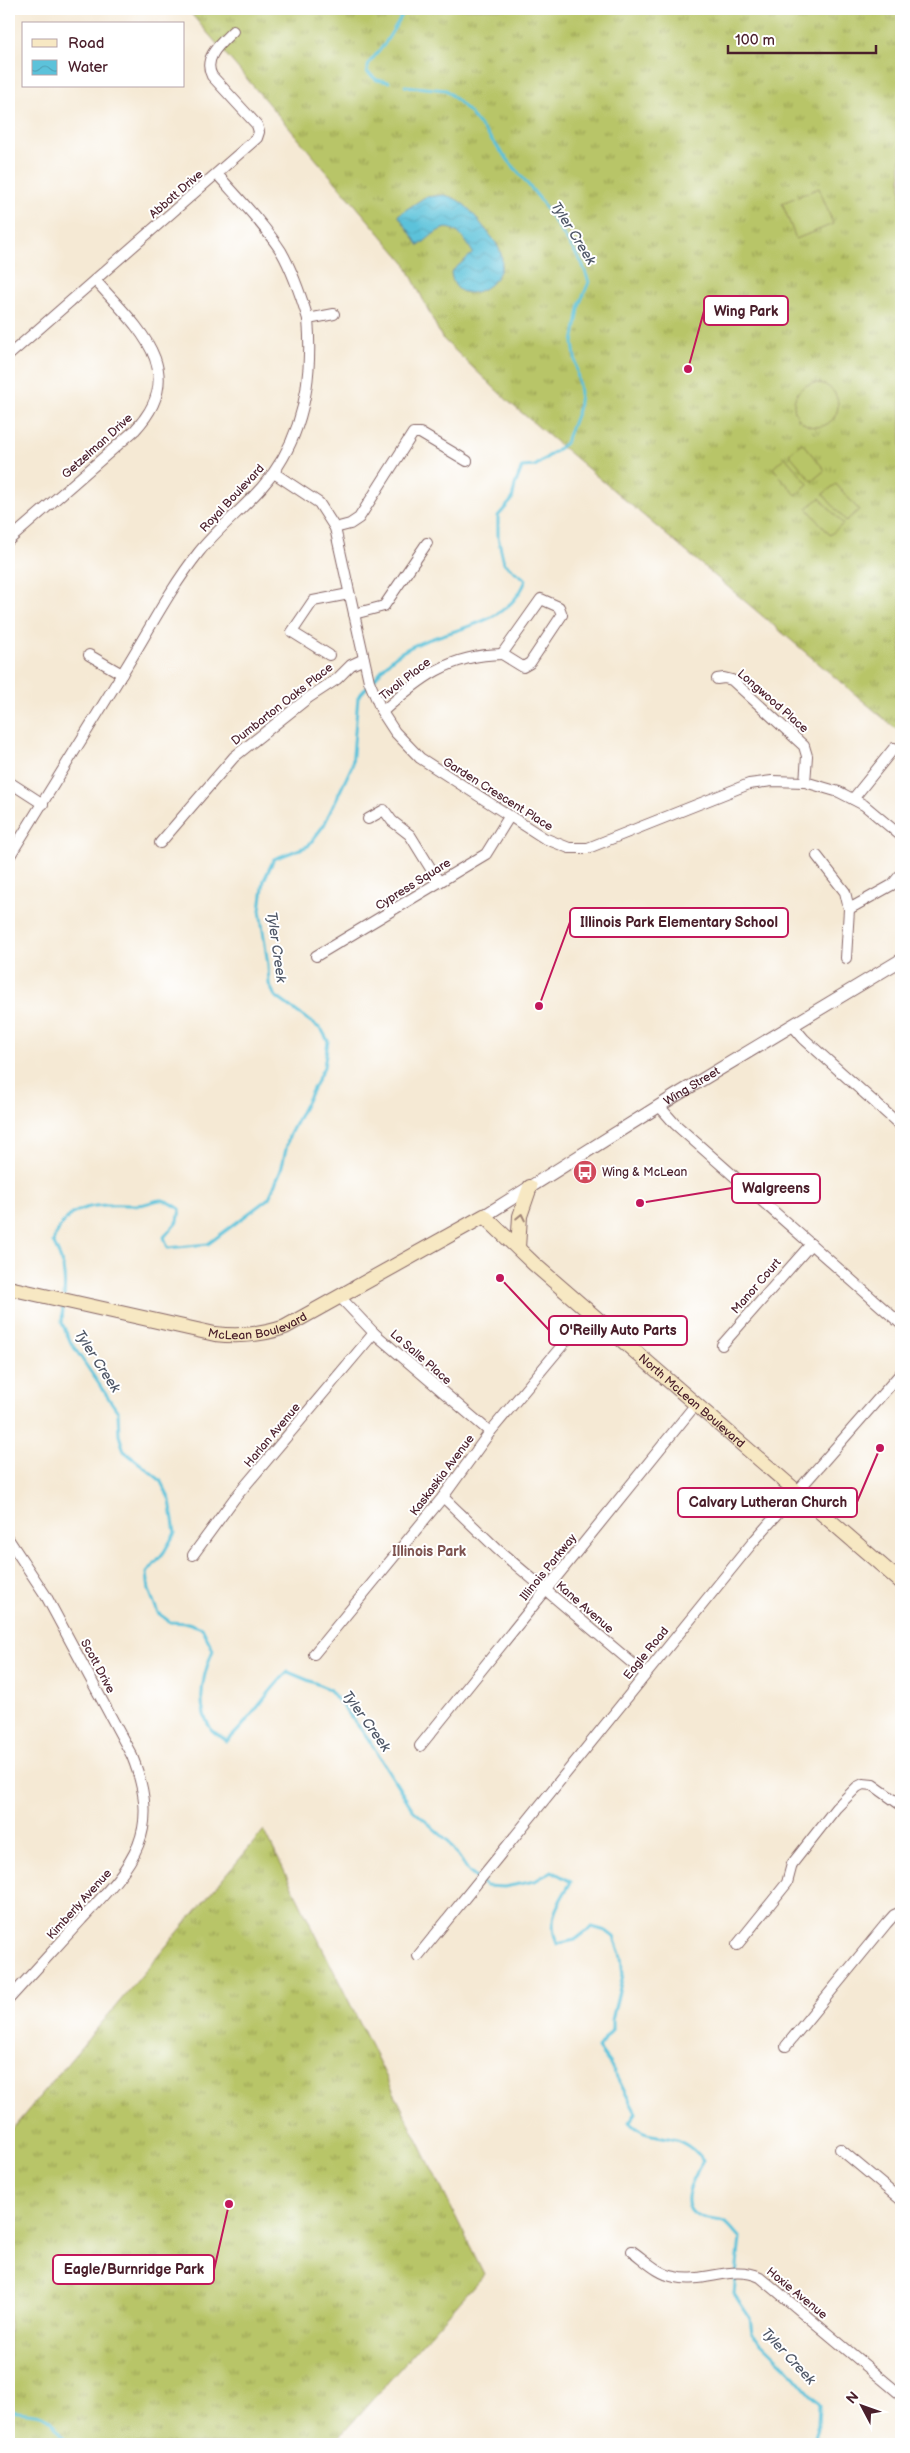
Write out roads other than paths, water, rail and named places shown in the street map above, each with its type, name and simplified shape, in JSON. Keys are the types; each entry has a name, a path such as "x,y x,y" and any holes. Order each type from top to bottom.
{"main road":[{"path":"518,1248 520,1216 530,1187"},
{"name":"North McLean Boulevard","path":"484,1216 590,1312 901,1582"},
{"name":"McLean Boulevard","path":"9,1288 198,1331 245,1336 285,1327 484,1216"}],"street":[{"name":"Abbott Drive","path":"9,355 251,144 259,132 255,122 212,76 209,69 211,56 233,31"},
{"name":"Royal Boulevard","path":"9,857 199,553 274,473 293,437 306,392 309,366 308,319 296,283 282,253 261,225 217,174"},
{"name":"Getzelman Drive","path":"9,540 135,430 147,416 155,399 159,380 153,350 142,334 95,280"},
{"path":"308,319 334,314"},
{"path":"335,528 350,524 359,518 413,433 420,433 467,460"},
{"name":"Garden Crescent Place","path":"274,473 319,503 335,528 365,663 375,697 395,732 420,758 509,817 559,845 588,848 749,784 772,780 805,782 823,786 853,799 901,836"},
{"path":"354,614 384,606 427,543"},
{"path":"330,655 292,632 313,601 349,594"},
{"path":"540,599 545,599 562,610 562,615 527,666 523,667 502,654 540,599"},
{"name":"Tivoli Place","path":"382,712 423,678 439,668 469,656 502,654"},
{"path":"90,655 122,674"},
{"name":"Dumbarton Oaks Place","path":"160,843 234,757 308,698 337,679 351,665 365,663"},
{"name":"Longwood Place","path":"717,679 732,680 800,741 807,756 805,782"},
{"path":"853,799 894,748"},
{"path":"9,782 43,804"},
{"path":"368,819 384,810 392,821 410,835 439,882"},
{"name":"Cypress Square","path":"316,956 486,854 509,817"},
{"path":"817,856 845,892 849,909 846,958"},
{"path":"849,909 892,885 901,874"},
{"name":"Wing Street","path":"484,1216 901,960"},
{"path":"793,1026 804,1040 901,1126"},
{"path":"660,1107 676,1124 901,1324"},
{"name":"Manor Court","path":"722,1345 811,1244"},
{"name":"La Salle Place","path":"340,1297 374,1333 490,1432"},
{"name":"Kaskaskia Avenue","path":"314,1654 443,1497 490,1432 590,1312"},
{"name":"Harlan Avenue","path":"193,1555 234,1499 374,1333"},
{"name":"Eagle Road","path":"418,1956 753,1542 901,1373"},
{"name":"Illinois Parkway","path":"420,1746 696,1404"},
{"name":"Kane Avenue","path":"443,1497 497,1549 645,1674"},
{"name":"Scott Drive","path":"9,1540 46,1596 132,1756 142,1782 145,1813"},
{"path":"737,1945 787,1883 792,1864 836,1808 863,1784 880,1788 901,1805"},
{"name":"Kimberly Avenue","path":"9,1999 116,1882 138,1847 145,1813"},
{"path":"786,2046 886,1924 894,1915 901,1912"},
{"path":"840,2149 901,2200"},
{"name":"Hoxie Avenue","path":"632,2251 661,2272 676,2277 702,2277 746,2272 760,2277 901,2395"}],"water":[{"path":"444,195 456,199 466,206 496,242 500,250 502,265 498,276 481,290 471,293 462,291 455,285 451,272 473,253 457,232 448,228 440,230 419,246 398,215 425,197"}],"waterway":[{"name":"Tyler Creek","path":"389,82 377,80 367,72 369,63 384,45 406,9"},
{"name":"Tyler Creek","path":"372,682 393,658 412,646 469,627 503,610 516,597 526,580 504,563 498,537 498,516 512,500 522,467 535,466 565,444 578,410 580,393 573,343 580,303 589,282 582,263 539,198 469,112 446,90 405,86"},
{"name":"Tyler Creek","path":"64,1296 65,1281 63,1268 53,1242 59,1228 67,1218 76,1212 98,1206 137,1205 157,1200 166,1201 180,1209 178,1221 164,1237 168,1248 208,1244 269,1198 281,1170 289,1136 324,1067 328,1041 322,1030 275,996 269,984 260,910 264,880 274,859 308,846 324,825 352,766 358,697 368,686"},
{"name":"Tyler Creek","path":"63,1305 62,1323 71,1343 118,1412 119,1435 124,1451 160,1480 170,1500 175,1533 164,1552 147,1573 149,1590 158,1613 170,1622 188,1623 202,1628 213,1650 206,1669 202,1690 203,1710 211,1729 227,1741 288,1672 329,1689 367,1737 413,1810 448,1841 469,1872 486,1886 504,1887 535,1881 552,1871 571,1882 558,1905 553,1919 554,1935 557,1944 575,1940 592,1927 606,1931 614,1937 621,1957 623,1975 612,2020 612,2030 598,2048 610,2064 636,2113 629,2122 647,2134 674,2139 684,2143 703,2161 691,2184 688,2201 690,2208 694,2214 703,2218 726,2223 740,2238 734,2294 750,2318 752,2334 795,2376 819,2404 818,2425 812,2444"},
{"name":"Tyler Creek","path":"9,2411 38,2415 50,2420 68,2444"}],"place":[{"name":"Wing Park","path":"688,369"},
{"name":"Illinois Park Elementary School","path":"539,1006"},
{"name":"Wing & McLean","path":"585,1172"},
{"name":"Walgreens","path":"640,1203"},
{"name":"O'Reilly Auto Parts","path":"500,1278"},
{"name":"Calvary Lutheran Church","path":"880,1448"},
{"name":"Eagle/Burnridge Park","path":"229,2204"}],"district":[{"name":"Illinois Park","path":"429,1551"}]}
